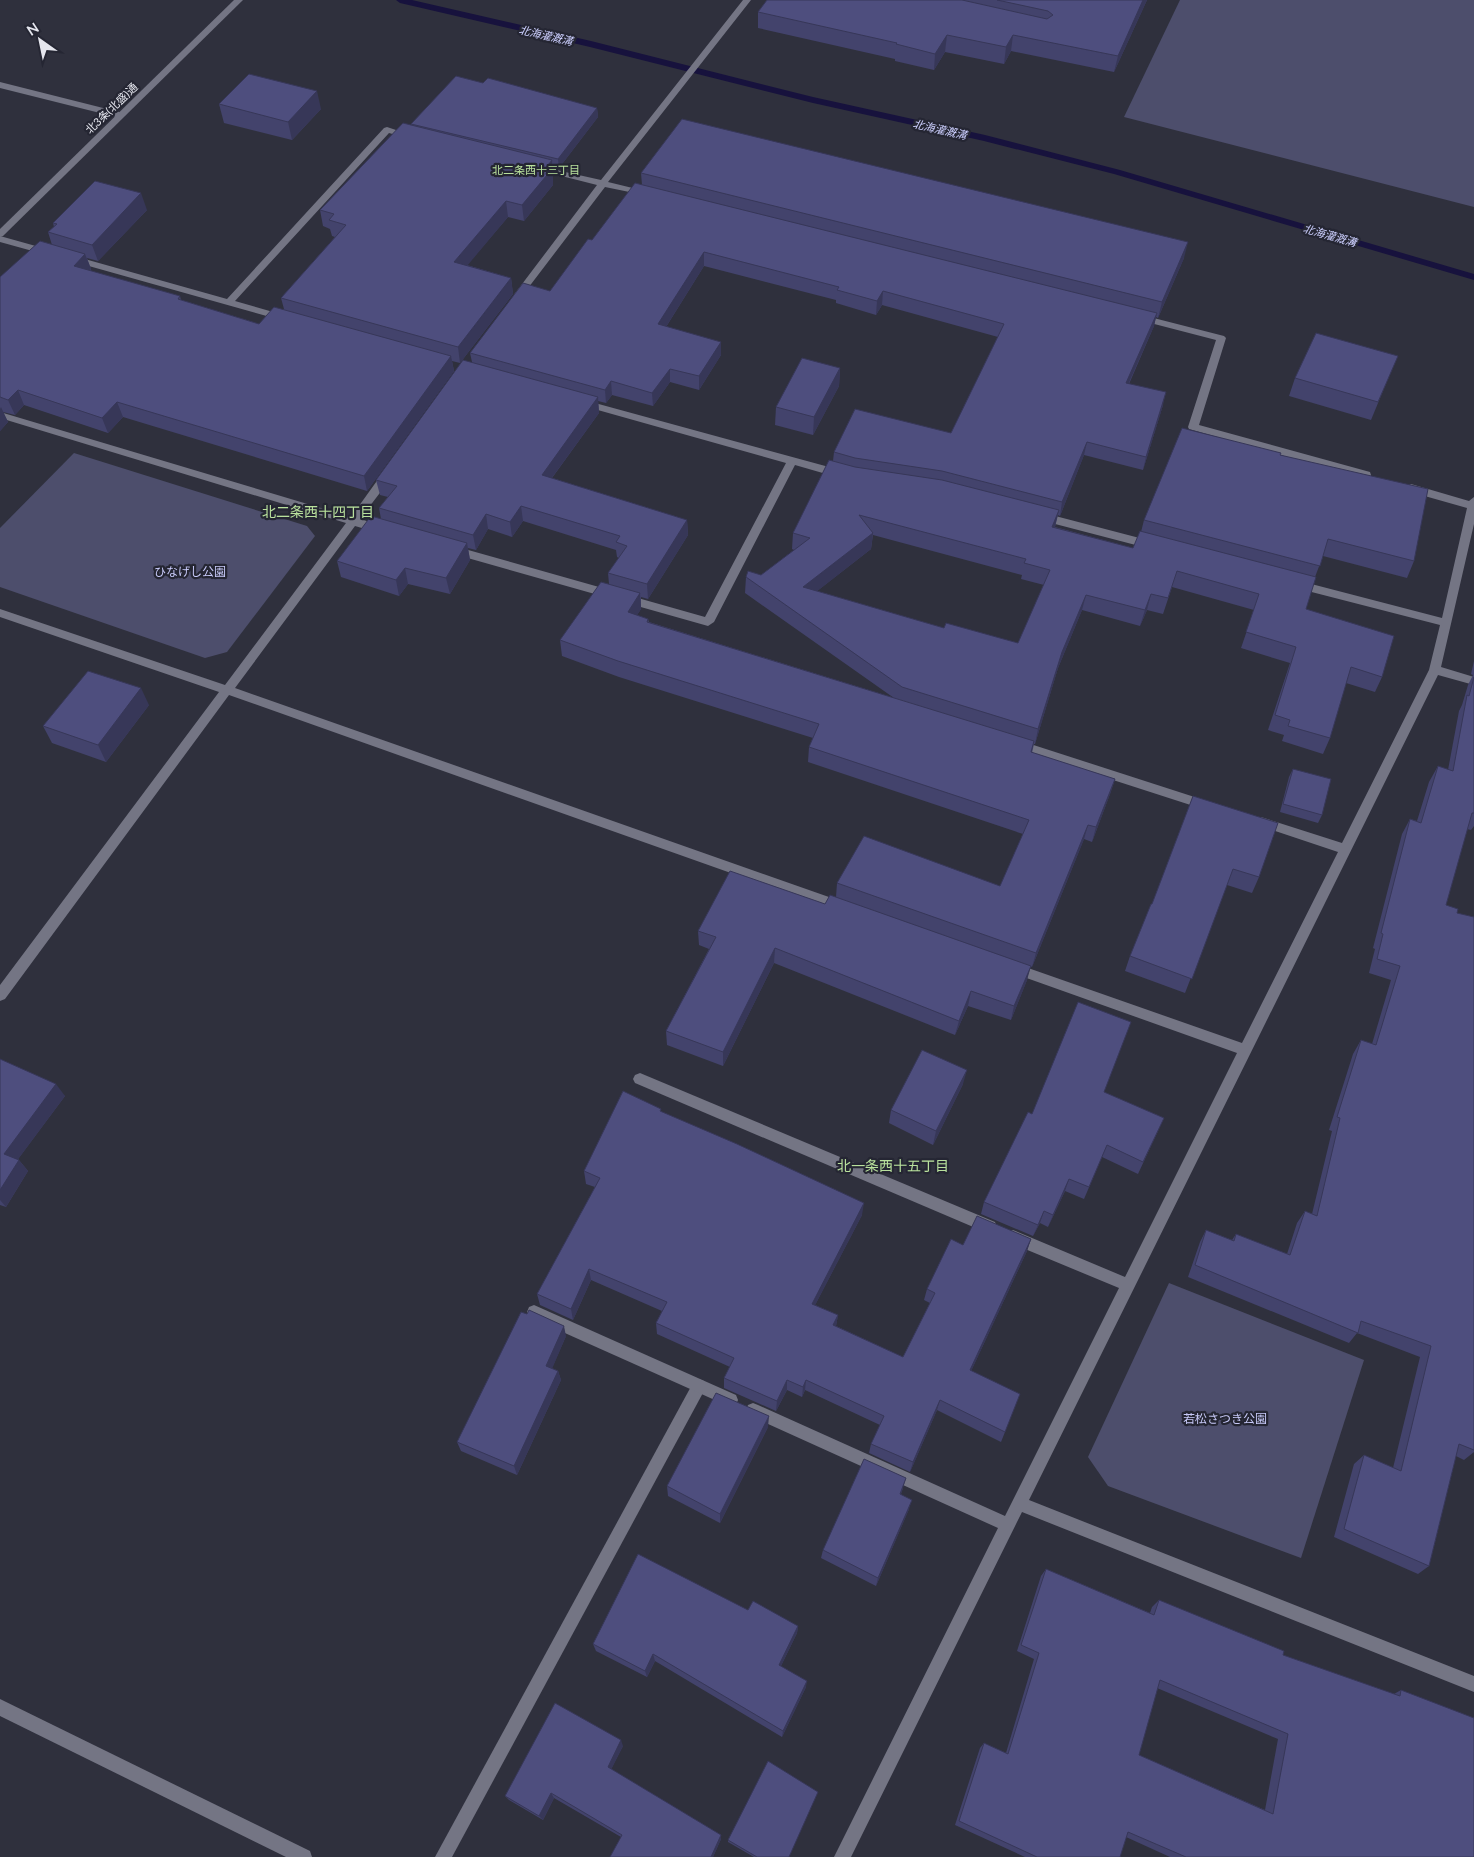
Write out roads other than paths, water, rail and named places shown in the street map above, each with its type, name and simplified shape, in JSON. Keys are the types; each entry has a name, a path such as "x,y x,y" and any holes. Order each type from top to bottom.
{"street":[{"name":"北3条(北盛)通","path":"0,234 239,0"},
{"path":"510,307 603,183 747,0"},
{"path":"0,85 120,115"},
{"path":"229,302 387,130 416,137"},
{"path":"528,165 651,195"},
{"path":"0,239 295,321"},
{"path":"1124,313 1221,338 1193,427 1380,479"},
{"path":"576,401 854,477"},
{"path":"0,414 392,532"},
{"path":"440,546 708,622 792,461"},
{"path":"0,995 394,465"},
{"path":"843,1856 1435,670 1474,504 1398,485"},
{"path":"1026,512 1160,548"},
{"path":"1284,580 1446,623"},
{"path":"0,613 227,690 853,911"},
{"path":"1435,670 1474,681"},
{"path":"1005,741 1213,807"},
{"path":"1251,819 1346,850"},
{"path":"1002,964 1245,1050"},
{"path":"640,1079 1128,1285"},
{"path":"534,1312 1008,1525"},
{"path":"443,1857 699,1386"},
{"path":"1018,1503 1474,1684"},
{"path":"0,1707 304,1857"}],"waterway":[{"name":"北海灌漑溝","path":"400,0 591,44 813,100 985,138 1117,172 1474,277"}],"district":[{"name":"北二条西十三丁目","path":"536,169"},
{"name":"北二条西十四丁目","path":"318,511"},
{"name":"北一条西十五丁目","path":"893,1165"}],"park label":[{"name":"ひなげし公園","path":"190,571"},
{"name":"若松さつき公園","path":"1225,1418"}]}
